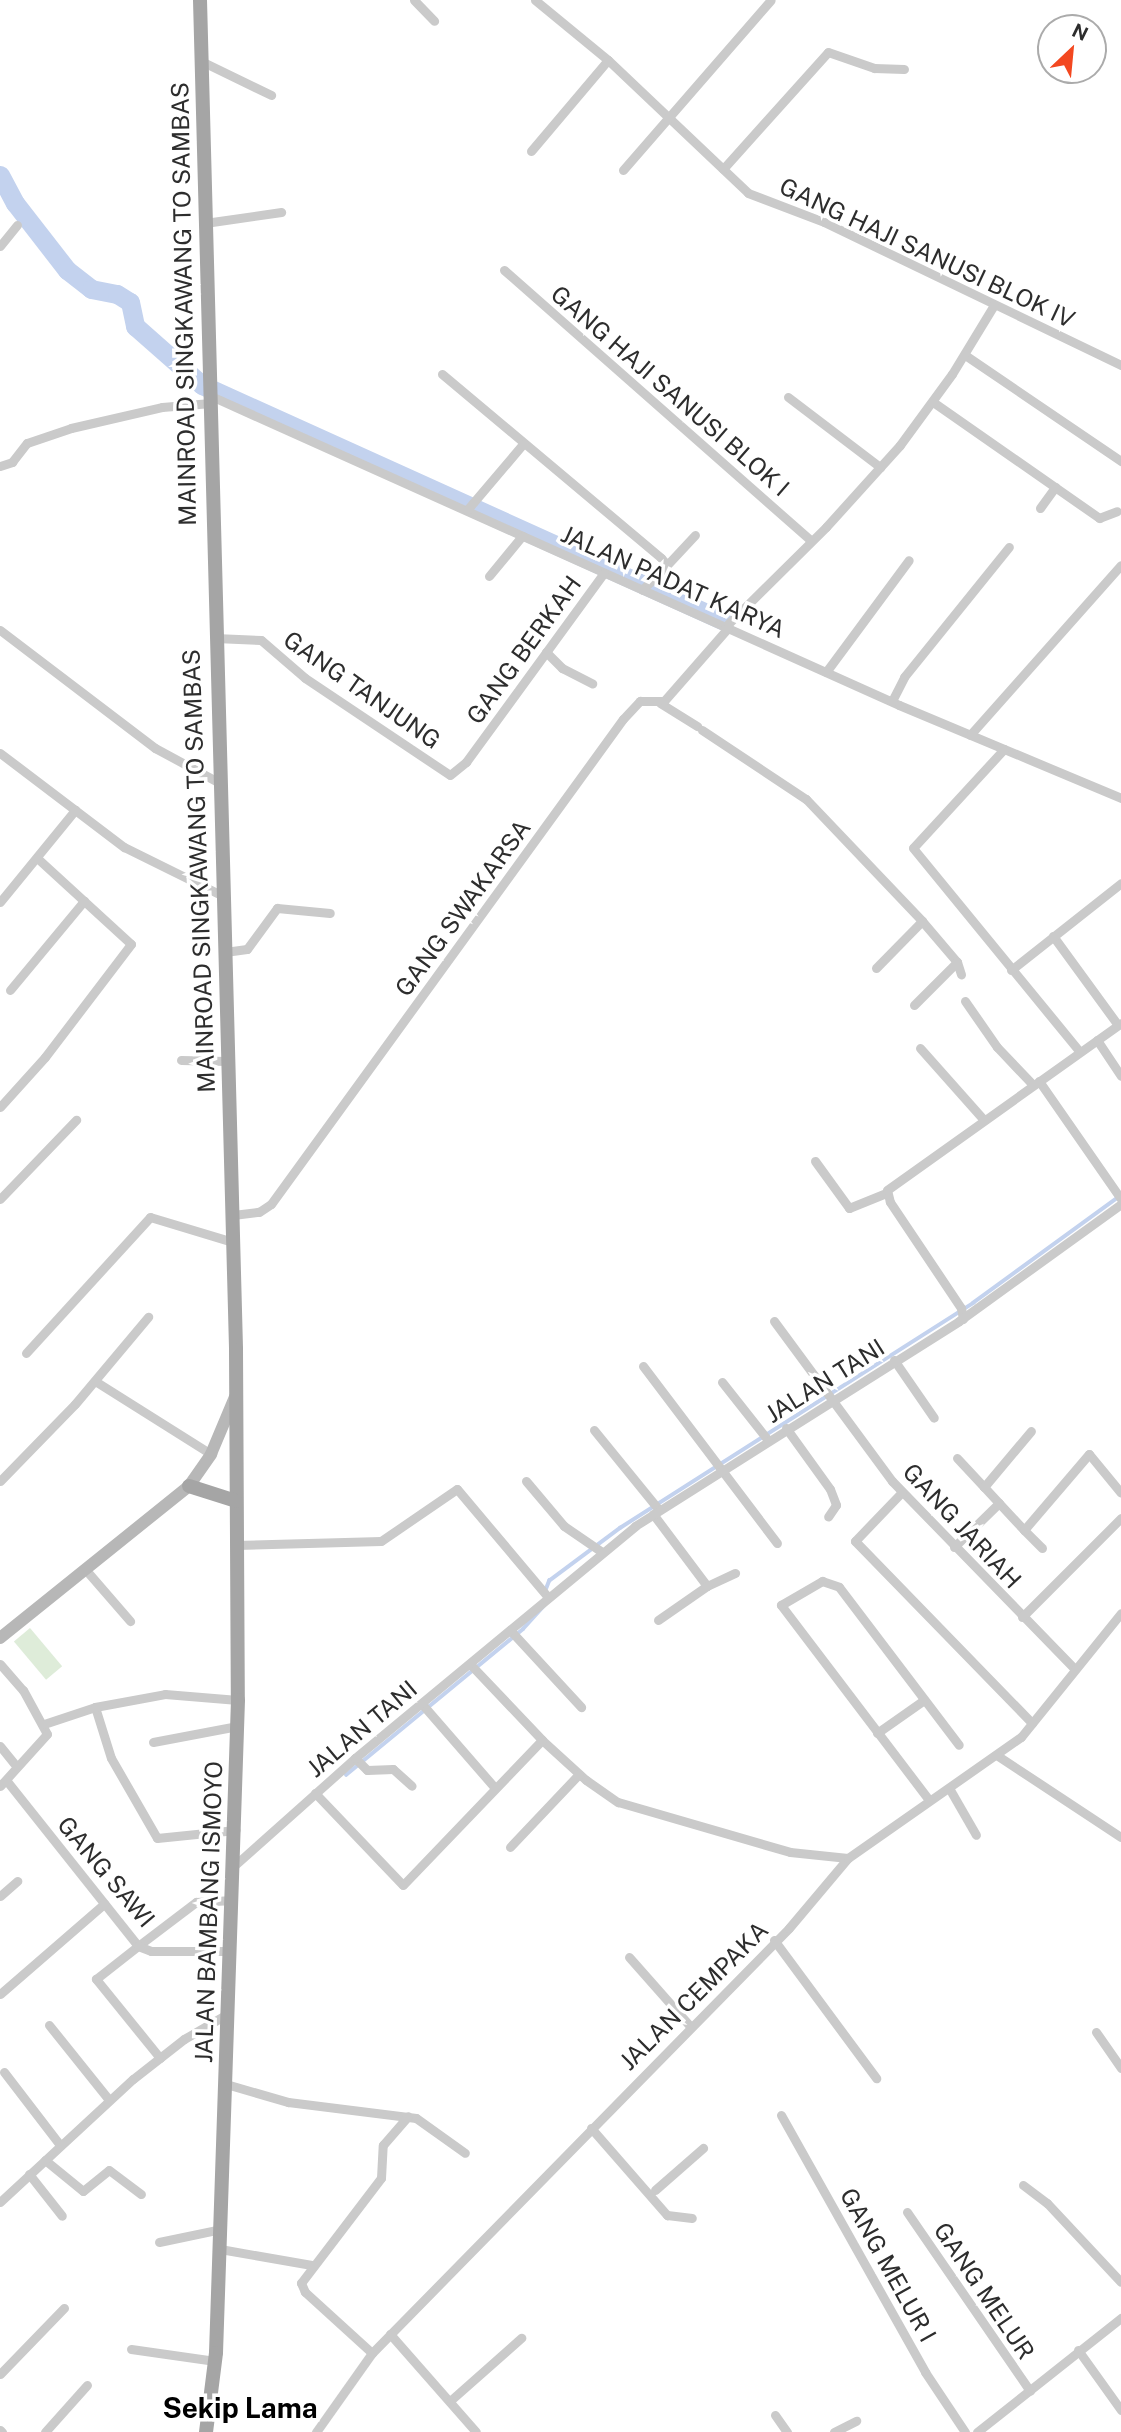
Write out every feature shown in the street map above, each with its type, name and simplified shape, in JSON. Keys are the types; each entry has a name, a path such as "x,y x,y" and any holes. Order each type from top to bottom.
{"main road":[{"name":"MAINROAD SINGKAWANG TO SAMBAS","path":"200,0 218,782 228,951 227,1062 240,1215 233,1242 237,1393"},
{"name":"JALAN BAMBANG ISMOYO","path":"206,2432 224,2250 221,2229 229,2084 231,1951 233,1900 239,1861 236,1830 237,1393"},
{"path":"189,1486 236,1501"}],"street":[{"path":"414,0 434,21"},
{"name":"GANG HAJI SANUSI BLOK IV","path":"535,0 608,60 755,197 790,207 1121,365"},
{"path":"623,170 771,0"},
{"path":"723,169 828,52 874,68 904,69"},
{"path":"531,151 608,60"},
{"path":"201,61 271,95"},
{"path":"205,223 281,212"},
{"path":"0,246 17,225"},
{"name":"GANG HAJI SANUSI BLOK I","path":"504,270 811,541"},
{"path":"961,974 957,962 922,921 806,799 660,703 734,617 811,541 880,467 933,402 965,355 994,304"},
{"path":"965,355 1121,461"},
{"path":"442,374 523,444 578,485 667,565"},
{"path":"0,466 12,461 27,443 71,428 211,394"},
{"name":"JALAN PADAT KARYA","path":"211,394 604,573 645,587 726,627 894,696 974,731 1004,749 1121,798"},
{"path":"788,397 880,467"},
{"path":"933,402 1099,518 1117,511"},
{"path":"467,510 523,444"},
{"path":"1040,508 1055,487"},
{"path":"645,587 695,535"},
{"path":"489,576 522,536"},
{"path":"894,696 1009,547"},
{"path":"828,669 909,560"},
{"path":"974,731 1121,565"},
{"name":"GANG BERKAH","path":"446,773 458,772 604,573"},
{"path":"0,630 155,748 218,782"},
{"name":"GANG TANJUNG","path":"215,638 261,640 305,678 446,773"},
{"path":"546,652 562,668 592,683"},
{"name":"GANG SWAKARSA","path":"240,1215 265,1209 278,1196 623,719 640,701 660,703"},
{"path":"1004,749 913,848 1079,1051"},
{"path":"0,753 144,860 223,896"},
{"path":"0,902 75,810"},
{"path":"0,1107 45,1057 130,947 130,939 37,858"},
{"path":"1011,970 1121,883"},
{"path":"9,990 84,901"},
{"path":"228,951 244,950 277,908 330,913"},
{"path":"876,968 922,921"},
{"path":"815,1161 849,1208 886,1193 983,1119 1119,1024 1053,936"},
{"path":"914,1005 957,962"},
{"path":"965,1002 997,1047 1036,1083 1121,1201"},
{"path":"1097,1040 1121,1076"},
{"path":"920,1048 983,1119"},
{"path":"181,1060 227,1062"},
{"path":"0,1199 76,1120"},
{"path":"886,1193 961,1314"},
{"name":"JALAN TANI","path":"239,1861 315,1793 474,1669 546,1593 719,1465 765,1436 786,1428 828,1397 894,1360 1121,1201"},
{"path":"26,1353 150,1217 233,1242"},
{"path":"0,1481 95,1381 148,1317"},
{"name":"GANG JARIAH","path":"774,1321 828,1397 902,1492 1075,1669"},
{"path":"894,1360 934,1418"},
{"path":"643,1366 777,1543"},
{"path":"95,1381 211,1454"},
{"path":"722,1382 765,1436"},
{"name":"MAINROAD SINGKAWANG TO SAMBAS","path":"0,1638 189,1486 211,1454 237,1393"},
{"path":"786,1428 830,1489 836,1505 828,1517"},
{"path":"594,1430 656,1512 707,1586"},
{"path":"984,1487 1031,1431"},
{"path":"1024,1530 1089,1454 1121,1493"},
{"path":"957,1458 1042,1548"},
{"path":"526,1480 565,1526 602,1552"},
{"path":"236,1545 381,1541 398,1526 457,1489 546,1593"},
{"path":"902,1492 855,1541 1032,1723"},
{"path":"954,1547 999,1503"},
{"path":"1022,1617 1121,1518"},
{"path":"85,1569 130,1621"},
{"path":"658,1620 707,1586 735,1573"},
{"path":"929,1800 781,1611 785,1601 822,1581 839,1587 959,1745"},
{"name":"JALAN CEMPAKA","path":"316,2432 372,2353 591,2128 686,2022 774,1940 848,1858 929,1800 998,1756 1032,1723 1121,1613"},
{"path":"510,1630 581,1707"},
{"path":"0,1664 44,1724 47,1734 3,1783"},
{"path":"474,1669 542,1740 579,1774 618,1802 809,1857 848,1858"},
{"path":"44,1724 95,1707 178,1693 238,1700"},
{"path":"877,1733 924,1700"},
{"path":"424,1706 495,1788"},
{"path":"95,1707 111,1758 157,1838 236,1830"},
{"path":"153,1742 238,1726"},
{"path":"315,1793 403,1885 542,1740"},
{"path":"0,1746 14,1763"},
{"path":"998,1756 1121,1837"},
{"path":"358,1762 374,1771 391,1768 412,1786"},
{"path":"510,1847 579,1774"},
{"name":"GANG SAWI","path":"3,1783 138,1946 197,1902 233,1900"},
{"path":"949,1788 976,1835"},
{"path":"0,1896 18,1881"},
{"path":"0,1994 104,1904"},
{"path":"774,1940 876,2078"},
{"path":"160,2058 96,1982 138,1946 151,1951 231,1951"},
{"path":"629,1957 686,2022"},
{"path":"1,2199 109,2100 160,2058 229,2013"},
{"path":"49,2025 109,2100"},
{"path":"1096,2032 1121,2067"},
{"path":"4,2072 60,2145"},
{"path":"229,2084 243,2086 288,2102 408,2116 427,2123 465,2153"},
{"name":"GANG MELUR I","path":"780,2115 926,2372 965,2432"},
{"path":"372,2353 303,2290 312,2264 376,2186 384,2172 383,2145 408,2116"},
{"path":"591,2128 667,2215 692,2218"},
{"path":"655,2190 703,2148"},
{"path":"44,2160 83,2191 109,2169 141,2194"},
{"path":"29,2174 62,2216"},
{"path":"1023,2185 1047,2203 1121,2282"},
{"name":"GANG MELUR","path":"907,2212 1030,2391"},
{"path":"159,2242 221,2229"},
{"path":"224,2250 312,2264"},
{"path":"0,2374 64,2308"},
{"path":"977,2432 1121,2318"},
{"path":"390,2334 451,2400 476,2432"},
{"path":"451,2400 521,2338"},
{"path":"131,2349 215,2361"},
{"path":"1078,2350 1121,2410"},
{"path":"45,2432 87,2385"},
{"path":"775,2415 787,2432"},
{"path":"834,2432 856,2421"}],"green space":[{"path":"30,1628 62,1666 46,1680 14,1641"}],"waterway":[{"path":"0,175 15,203 67,270 91,289 117,294 130,302 135,326 202,385 722,620"},
{"path":"546,1589 549,1581 620,1528 973,1303 1117,1198"},
{"path":"346,1775 523,1629 551,1598"}],"district":[{"name":"Sekip Lama","path":"240,2408"}]}
